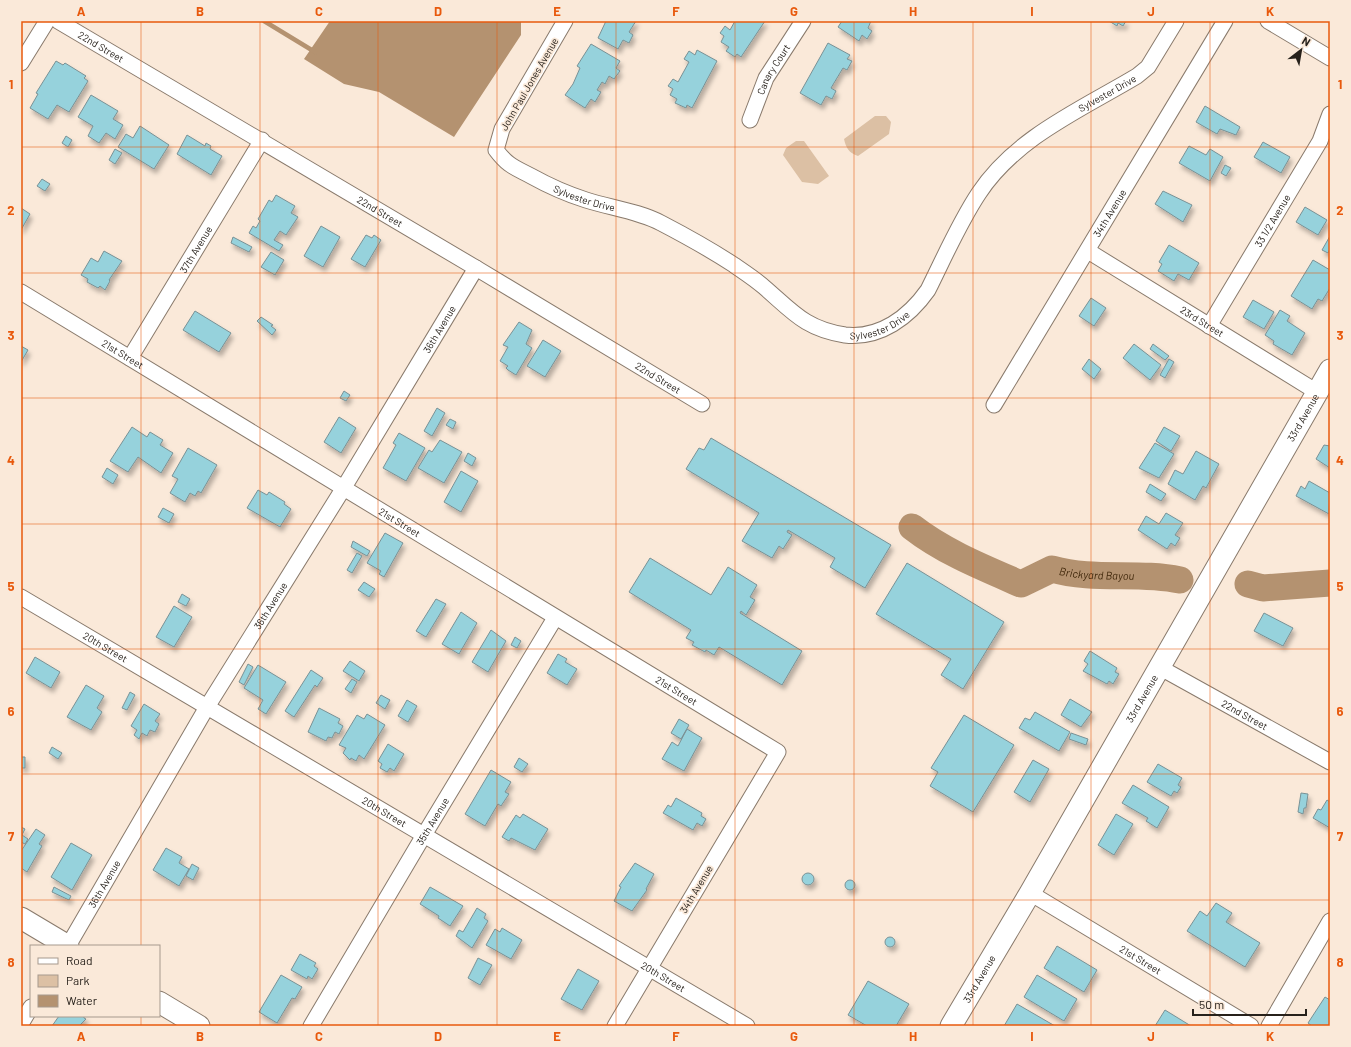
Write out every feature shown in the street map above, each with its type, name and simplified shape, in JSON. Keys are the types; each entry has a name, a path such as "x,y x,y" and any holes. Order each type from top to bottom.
{"street":[{"path":"21,63 47,21"},
{"name":"22nd Street","path":"58,21 262,140 702,404"},
{"name":"John Paul Jones Avenue","path":"496,150 502,129 565,21"},
{"name":"Canary Court","path":"750,120 766,78 803,21"},
{"name":"Sylvester Drive","path":"496,150 506,163 556,190 588,201 628,211 659,222 690,238 734,265 763,287 789,311 810,325 834,333 847,335 864,334 895,324 920,302 928,290 967,212 979,192 1009,157 1031,140 1053,126 1137,76 1148,67 1176,21"},
{"name":"34th Avenue","path":"994,405 1225,21"},
{"path":"1268,21 1330,58"},
{"name":"33 1/2 Avenue","path":"1209,326 1320,141 1330,114"},
{"name":"37th Avenue","path":"130,358 262,140"},
{"name":"23rd Street","path":"1088,251 1317,392"},
{"name":"36th Avenue","path":"69,945 207,707 343,489 476,268"},
{"name":"21st Street","path":"21,292 555,618 778,752"},
{"name":"33rd Avenue","path":"951,1026 1030,893 1330,370"},
{"name":"20th Street","path":"21,597 747,1026"},
{"name":"35th Avenue","path":"311,1026 555,618"},
{"name":"22nd Street","path":"1159,667 1330,762"},
{"name":"34th Avenue","path":"615,1026 778,752"},
{"name":"21st Street","path":"1030,893 1251,1026"},
{"path":"21,918 66,945"},
{"path":"1269,1026 1330,921"},
{"path":"160,1003 199,1026"},
{"path":"21,1024 30,1009"}],"green space":[{"path":"875,116 886,116 891,122 889,134 858,156 850,152 844,139"},
{"path":"796,141 804,141 829,176 818,184 802,182 783,155 786,148"}],"water":[{"path":"330,21 521,21 521,35 454,137 379,92 344,84 304,59"}],"building":[{"path":"606,21 636,21 629,32 633,35 629,43 623,40 618,49 598,38"},
{"path":"735,21 765,21 741,57 737,54 735,57 726,51 729,47 721,42 724,36 720,33 725,26 730,30"},
{"path":"842,21 871,21 868,28 872,31 867,39 862,35 859,41 838,27"},
{"path":"1109,21 1126,21 1123,26 1118,23 1117,26"},
{"path":"828,43 850,55 847,59 852,61 847,70 843,68 831,88 836,91 832,99 826,96 821,105 800,93"},
{"path":"591,44 620,61 616,68 620,71 614,79 609,76 605,84 602,82 597,90 601,92 595,102 591,99 585,108 565,95 573,84 580,68 577,66"},
{"path":"697,50 717,61 692,108 687,105 686,108 675,103 677,99 670,95 673,89 668,86 673,79 678,82 689,62 684,59 689,51 695,55"},
{"path":"56,61 63,65 65,63 86,76 84,78 88,81 69,112 57,105 48,119 30,108 38,94 36,93"},
{"path":"91,95 118,111 113,119 123,125 115,139 106,133 99,143 88,136 93,126 78,117"},
{"path":"1205,106 1240,127 1236,135 1220,129 1217,134 1196,122"},
{"path":"140,126 169,145 154,169 118,147 126,134 133,138"},
{"path":"187,135 205,146 206,143 211,146 210,149 222,156 211,175 177,154"},
{"path":"66,136 72,140 68,147 62,143"},
{"path":"1263,142 1290,157 1281,173 1254,157"},
{"path":"1189,146 1206,155 1210,149 1223,157 1210,181 1179,163"},
{"path":"115,149 122,153 115,164 109,160"},
{"path":"1225,165 1231,168 1226,176 1221,173"},
{"path":"42,179 50,184 45,191 37,186"},
{"path":"1163,191 1192,205 1183,222 1155,204"},
{"path":"276,195 295,206 291,213 298,217 286,235 280,231 274,240 283,245 279,251 249,233 253,226 256,228 260,221 258,219 269,200 272,202"},
{"path":"1305,207 1327,220 1318,235 1296,222"},
{"path":"21,208 30,214 21,230"},
{"path":"321,226 340,237 323,267 304,256"},
{"path":"366,235 372,238 374,235 381,240 365,267 351,259"},
{"path":"1330,236 1330,249 1328,253 1322,250"},
{"path":"233,237 252,247 249,252 231,243"},
{"path":"1169,245 1199,263 1189,280 1178,274 1174,281 1158,271 1162,264 1159,262"},
{"path":"104,251 122,261 109,280 110,281 105,290 100,286 98,288 87,282 88,279 81,275 91,258 98,262"},
{"path":"271,252 284,260 275,275 261,267"},
{"path":"1313,260 1330,270 1330,288 1322,301 1318,299 1312,309 1291,296"},
{"path":"1091,298 1106,308 1094,326 1079,316"},
{"path":"1253,300 1274,312 1264,329 1243,317"},
{"path":"1280,310 1290,316 1287,321 1305,333 1292,355 1273,344 1274,341 1265,335"},
{"path":"195,311 231,333 219,352 183,330"},
{"path":"261,317 273,325 271,326 276,330 272,335 257,321"},
{"path":"519,322 532,330 526,344 532,348 516,375 506,368 508,366 500,361 508,347 503,345"},
{"path":"543,340 561,351 545,377 527,366"},
{"path":"1134,344 1161,365 1150,380 1123,358"},
{"path":"1153,344 1169,356 1165,360 1150,349"},
{"path":"21,346 28,350 21,362"},
{"path":"1089,359 1101,369 1094,379 1082,369"},
{"path":"1169,359 1174,362 1165,378 1160,375"},
{"path":"344,391 350,395 346,401 340,398"},
{"path":"437,408 445,413 432,436 424,431"},
{"path":"339,417 356,428 341,453 324,442"},
{"path":"450,419 456,422 453,429 446,425"},
{"path":"132,427 147,437 150,432 163,440 160,445 173,453 161,473 138,457 128,472 110,461"},
{"path":"1164,427 1180,436 1171,451 1156,441"},
{"path":"399,433 425,448 406,481 383,468 396,445 393,443"},
{"path":"711,438 891,545 865,588 830,567 835,558 788,530 787,532 792,535 783,549 779,546 772,558 742,541 759,513 686,469 699,448 704,450"},
{"path":"440,440 462,452 444,483 418,468 429,450 432,452"},
{"path":"1155,443 1174,454 1159,478 1139,468"},
{"path":"1324,445 1330,446 1330,468 1316,459"},
{"path":"188,448 217,465 201,493 198,491 195,496 190,493 185,502 170,493 178,479 172,476"},
{"path":"1196,451 1219,464 1206,488 1203,486 1195,500 1168,484 1175,470 1183,474"},
{"path":"468,453 476,458 472,466 464,461"},
{"path":"107,468 118,475 113,484 102,477"},
{"path":"461,471 478,481 461,512 444,502"},
{"path":"1309,481 1330,493 1329,514 1296,496 1301,486 1305,489"},
{"path":"1150,484 1166,494 1161,501 1146,492"},
{"path":"258,490 267,495 269,492 285,502 284,504 291,509 280,527 247,508"},
{"path":"163,508 174,514 169,523 158,517"},
{"path":"1166,513 1183,523 1175,535 1180,538 1175,546 1171,543 1167,549 1138,530 1146,516 1159,524"},
{"path":"385,533 403,543 384,577 379,574 381,571 367,563"},
{"path":"353,541 370,551 367,556 351,547"},
{"path":"357,553 362,556 352,573 347,570"},
{"path":"650,558 711,595 728,567 757,585 750,597 755,600 746,615 741,611 740,613 802,651 782,685 719,647 714,655 706,650 705,652 692,645 694,642 686,638 691,630 629,592"},
{"path":"907,563 1004,622 963,689 941,675 951,659 876,614"},
{"path":"364,582 375,589 369,597 358,590"},
{"path":"182,594 190,599 186,606 178,602"},
{"path":"436,599 446,604 426,637 416,631"},
{"path":"174,606 192,617 174,647 156,637"},
{"path":"461,612 477,623 459,654 442,644"},
{"path":"1264,613 1293,628 1283,646 1254,631"},
{"path":"491,630 506,641 488,672 472,662"},
{"path":"515,637 521,641 517,648 511,645"},
{"path":"1090,651 1117,668 1115,672 1119,674 1113,684 1109,681 1107,684 1083,671 1088,664 1084,661"},
{"path":"558,654 567,659 565,662 577,669 567,685 547,673"},
{"path":"35,657 60,672 51,688 26,673"},
{"path":"350,661 365,671 359,681 343,671"},
{"path":"248,664 253,667 244,685 239,682"},
{"path":"258,665 286,682 266,714 258,709 263,700 244,688"},
{"path":"311,670 323,678 317,687 315,685 294,717 285,711"},
{"path":"352,679 357,682 351,693 345,689"},
{"path":"86,685 104,696 97,708 102,712 91,730 67,717"},
{"path":"130,692 135,695 127,710 122,708"},
{"path":"381,695 390,700 385,709 376,703"},
{"path":"1070,699 1092,712 1081,727 1061,715"},
{"path":"407,700 417,706 408,722 398,716"},
{"path":"144,704 160,714 155,721 159,724 155,732 150,730 147,736 142,733 139,739 134,735 137,730 131,726"},
{"path":"319,708 340,719 338,723 343,726 339,734 335,732 332,738 328,737 326,741 308,732"},
{"path":"1035,712 1070,732 1059,751 1019,728 1025,718 1030,720"},
{"path":"367,714 385,725 364,759 359,755 356,761 351,758 350,760 343,753 346,748 339,745 357,715 364,719"},
{"path":"964,715 1014,745 973,812 930,786 938,772 931,768"},
{"path":"679,719 689,725 681,739 671,733"},
{"path":"687,729 702,738 684,771 662,759 672,742 678,746"},
{"path":"1071,733 1088,739 1086,745 1069,739"},
{"path":"388,744 404,754 394,771 390,768 387,772 380,768 382,764 378,761"},
{"path":"52,747 62,753 58,759 49,753"},
{"path":"21,757 25,757 25,768 21,768"},
{"path":"519,758 528,764 522,772 514,767"},
{"path":"1033,760 1049,769 1030,802 1014,792"},
{"path":"1158,764 1182,778 1178,785 1181,787 1177,793 1174,791 1171,796 1147,782"},
{"path":"491,770 511,782 505,792 509,794 501,806 498,804 485,826 465,814"},
{"path":"1133,785 1169,807 1157,828 1146,821 1148,818 1122,803"},
{"path":"1301,793 1308,794 1306,808 1304,808 1303,814 1298,812"},
{"path":"676,798 702,813 701,816 706,819 702,826 697,823 693,830 663,813 668,805 671,807"},
{"path":"1327,800 1330,802 1330,828 1313,818 1318,809 1321,810"},
{"path":"523,814 548,829 535,850 511,838 509,841 502,837 516,815 520,818"},
{"path":"1116,814 1133,824 1114,855 1098,845"},
{"path":"21,827 25,829 22,835 28,839 25,844 21,842"},
{"path":"36,829 45,835 39,844 42,846 27,872 21,868 21,851"},
{"path":"71,843 92,855 72,890 51,877"},
{"path":"166,848 182,857 179,863 189,869 179,886 153,870"},
{"path":"635,863 654,874 646,889 647,890 632,911 614,901 621,887 619,886"},
{"path":"192,864 199,868 193,880 186,876"},
{"path":"806,873 810,873 814,879 810,885 806,885 802,881 802,877"},
{"path":"848,880 852,880 854,881 854,889 848,890 845,887 845,883"},
{"path":"54,887 71,896 69,900 52,892"},
{"path":"430,887 463,906 450,926 438,918 439,916 420,904"},
{"path":"1216,903 1232,913 1226,922 1260,943 1245,967 1187,931 1200,911 1207,916"},
{"path":"477,908 486,914 484,918 488,921 472,948 456,936 459,930 463,932"},
{"path":"502,928 522,940 511,959 486,945 495,929 500,932"},
{"path":"888,937 892,937 894,938 894,946 888,947 885,944 885,940"},
{"path":"1057,946 1097,970 1084,992 1044,968"},
{"path":"300,954 316,963 314,966 318,969 312,979 308,976 307,979 291,970"},
{"path":"478,958 492,965 480,985 468,978"},
{"path":"578,969 599,981 582,1010 561,999"},
{"path":"281,975 302,987 295,999 292,998 277,1023 259,1012"},
{"path":"1037,975 1077,999 1064,1021 1024,997"},
{"path":"868,981 909,1004 896,1026 867,1026 848,1015"},
{"path":"1325,997 1330,1000 1330,1026 1312,1026 1308,1023"},
{"path":"1017,1004 1055,1026 1004,1026"},
{"path":"1165,1010 1191,1026 1155,1026"},
{"path":"58,1017 84,1017 86,1019 79,1026 52,1026"}],"waterway":[{"path":"264,21 315,52"},
{"name":"Brickyard Bayou","path":"912,527 951,552 1021,584 1052,569 1084,575 1148,576 1180,580"},
{"name":"Brickyard Bayou","path":"1248,584 1263,588 1330,583"}]}
